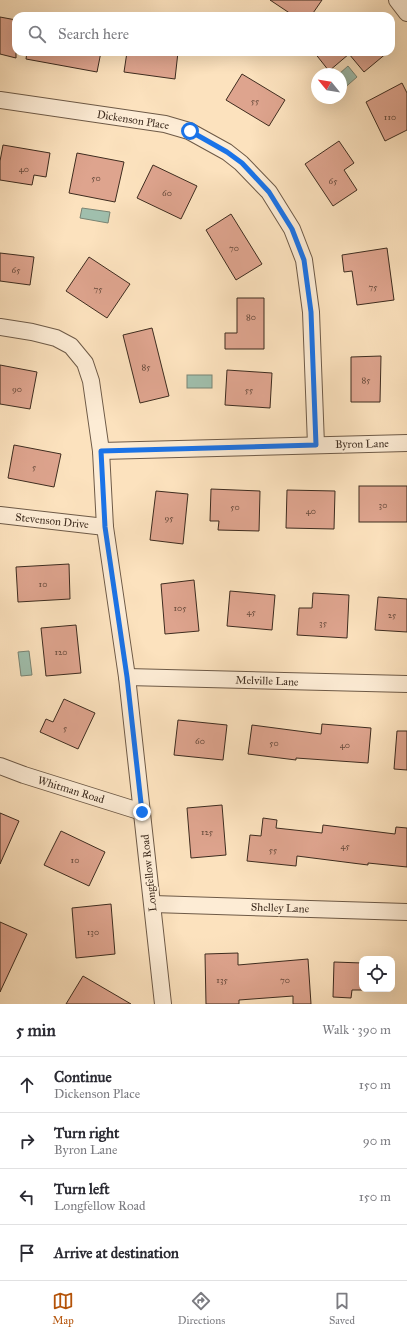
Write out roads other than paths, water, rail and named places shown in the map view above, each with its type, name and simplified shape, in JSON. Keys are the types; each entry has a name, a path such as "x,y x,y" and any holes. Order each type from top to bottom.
{"street":[{"path":"397,0 407,13"},
{"name":"Dickenson Place","path":"0,100 165,124 190,131 227,152 242,163 269,192 292,229 304,260 311,312 316,445"},
{"name":"Longfellow Road","path":"0,327 32,332 56,338 71,346 85,363 91,380 101,451 105,527 127,677 163,1004"},
{"name":"Byron Lane","path":"101,451 407,443"},
{"name":"Stevenson Drive","path":"0,515 105,527"},
{"name":"Melville Lane","path":"127,677 407,684"},
{"name":"Whitman Road","path":"0,766 142,812"},
{"name":"Shelley Lane","path":"153,904 407,912"}]}
